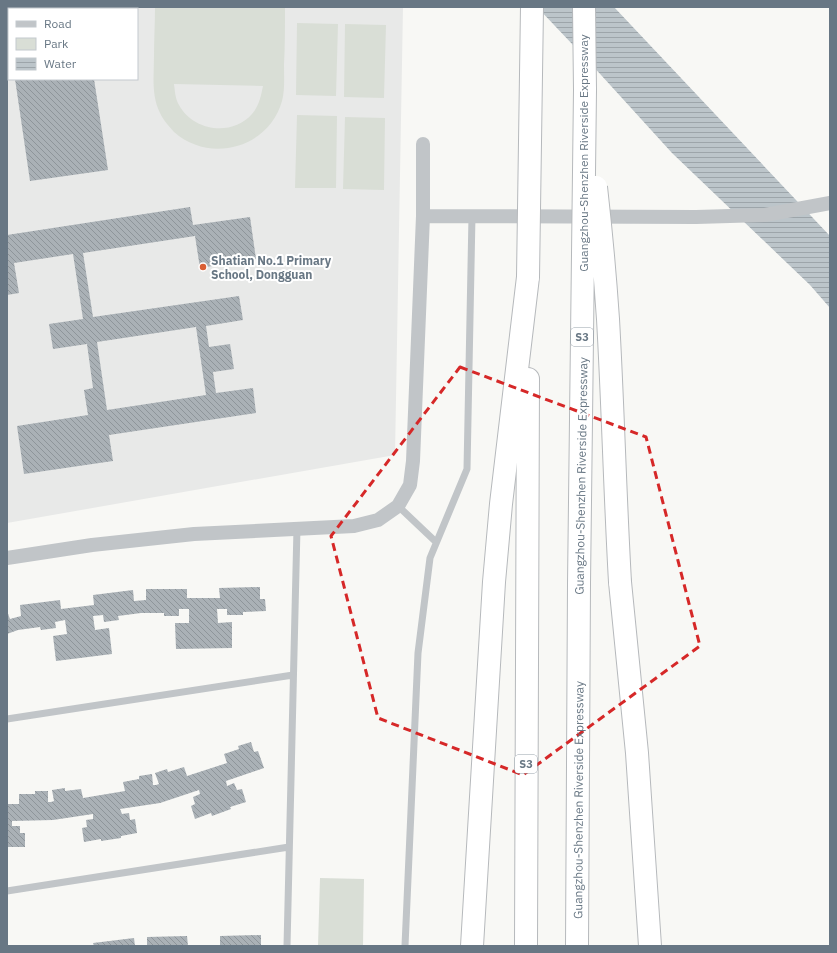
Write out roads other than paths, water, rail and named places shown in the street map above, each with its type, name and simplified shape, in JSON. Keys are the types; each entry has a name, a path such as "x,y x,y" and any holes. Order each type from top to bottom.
{"highway":[{"name":"S3","path":"526,946 528,277 532,7"},
{"name":"Guangzhou-Shenzhen Riverside Expressway","path":"577,946 579,584 585,90 584,7"},
{"path":"585,90 606,289 620,582 637,753 650,946"},
{"path":"472,946 500,504 528,277"}],"street":[{"path":"7,558 92,545 178,536 297,528 354,526 378,520 398,506 410,485 413,461 423,216 423,144"},
{"path":"423,216 696,217 765,215 830,203"}],"lane":[{"path":"405,946 418,653 430,558 467,469 472,216"},
{"path":"398,506 436,542"},
{"path":"287,946 297,528"},
{"path":"7,719 293,675"},
{"path":"7,891 289,847"}],"water":[{"path":"537,7 614,7 830,236 830,308 810,285 672,153"}],"place":[{"name":"Shatian No.1 Primary School, Dongguan","path":"203,267"}]}
